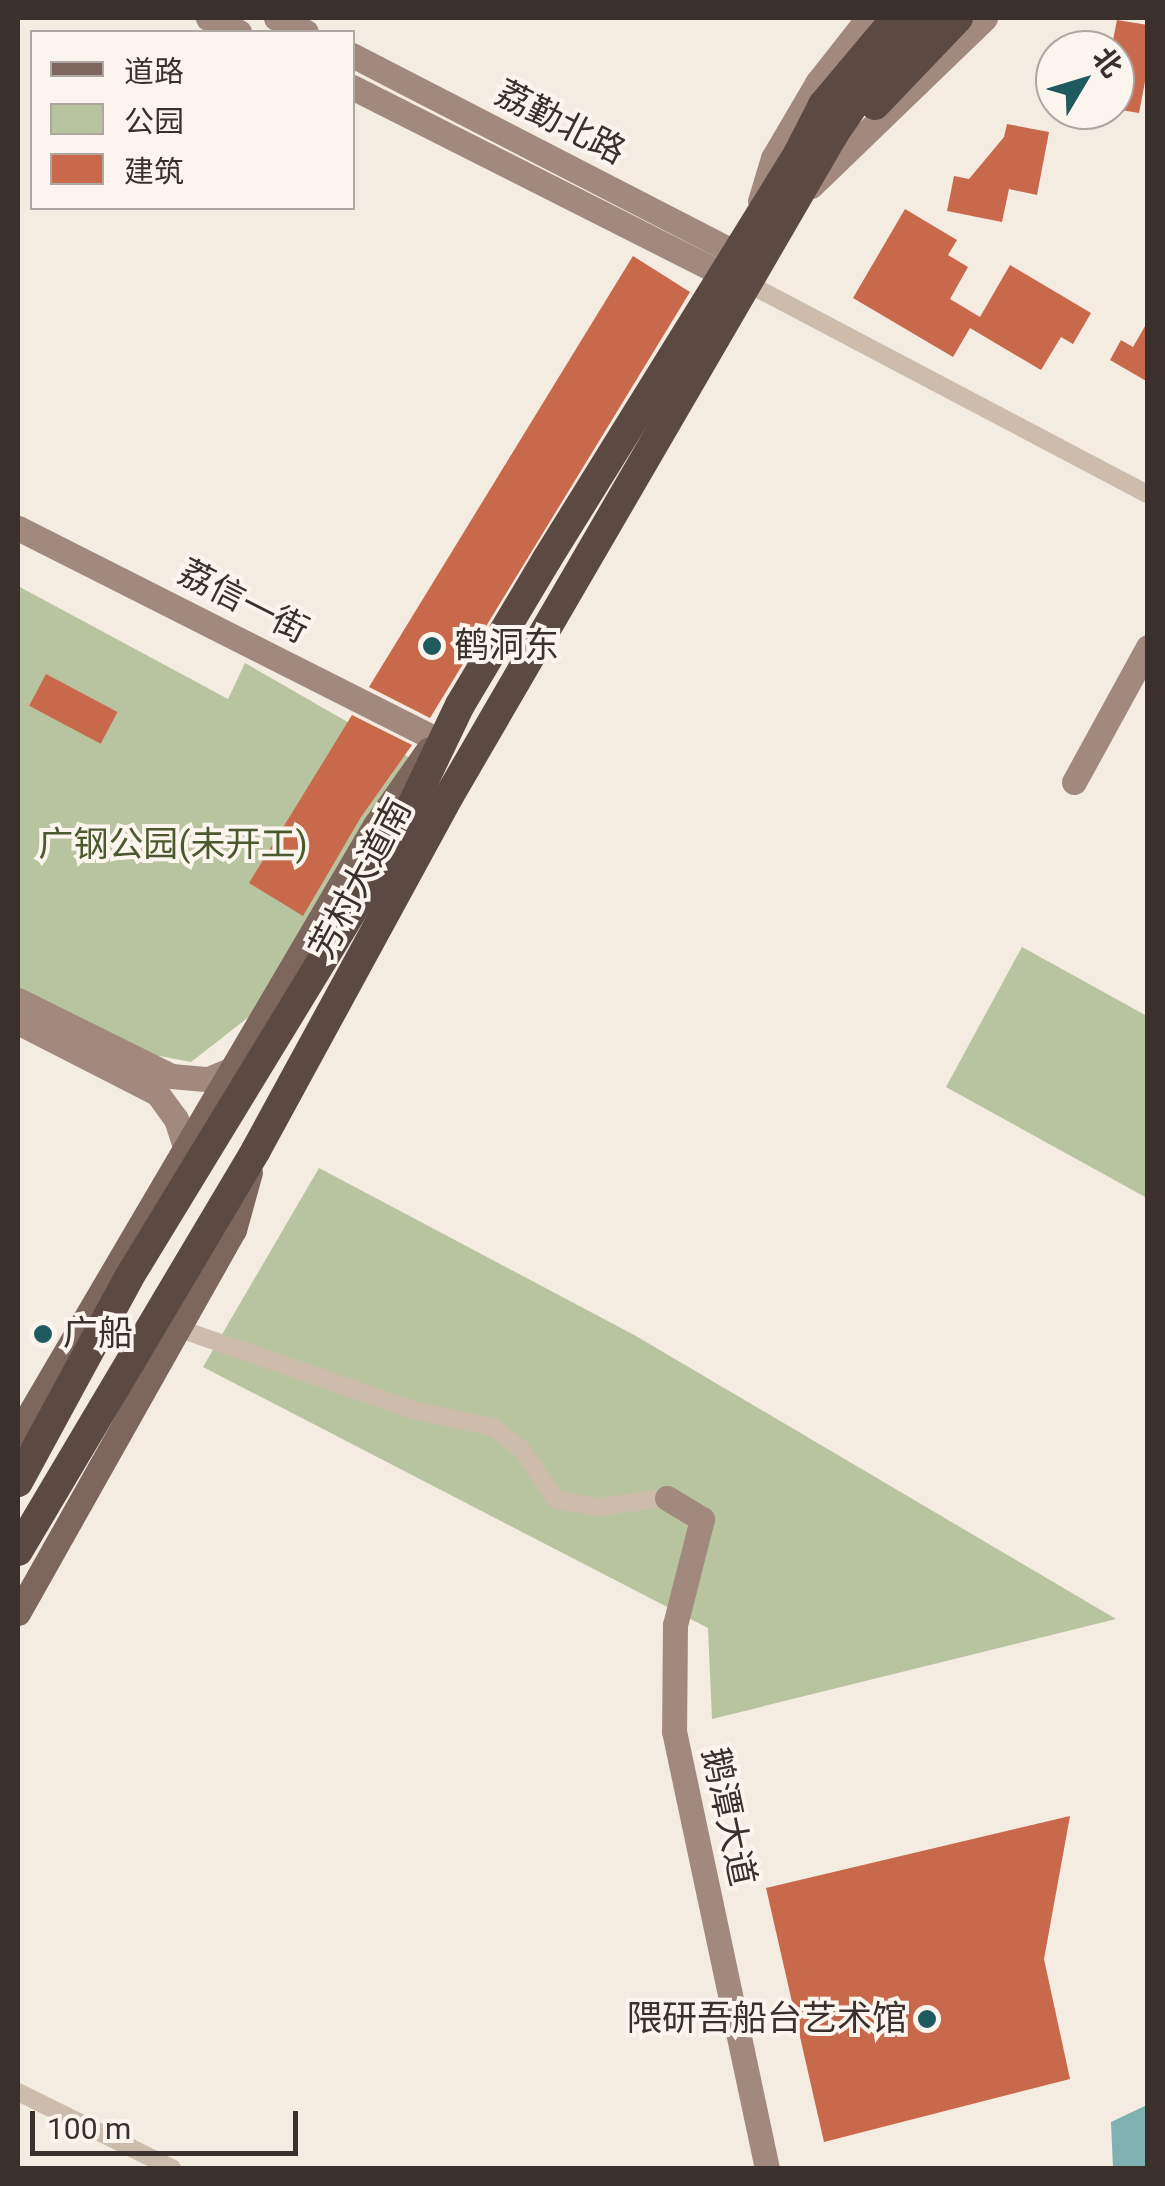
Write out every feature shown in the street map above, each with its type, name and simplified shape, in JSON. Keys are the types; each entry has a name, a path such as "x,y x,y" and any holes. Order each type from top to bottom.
{"highway":[{"name":"芳村大道南","path":"256,1150 735,270 753,224 823,104 896,18"},
{"name":"芳村大道南","path":"460,706 735,270 800,196 848,110 927,18"},
{"path":"800,196 880,100 958,18"},
{"path":"18,1482 128,1279 396,839 460,706"},
{"path":"18,1551 256,1150"}],"main road":[{"name":"芳村大道南","path":"18,1433 375,825 460,706"},
{"name":"芳村大道南","path":"18,1613 234,1230 256,1150"}],"street":[{"path":"208,18 235,30"},
{"path":"276,18 302,30"},
{"name":"芳村大道南","path":"753,224 774,158 817,83 868,18"},
{"name":"芳村大道南","path":"800,196 986,18"},
{"name":"荔勤北路","path":"355,57 735,270"},
{"name":"荔勤北路","path":"355,88 735,270"},
{"path":"735,270 1148,494"},
{"name":"荔信一街","path":"18,528 436,739"},
{"path":"1074,782 1148,647"},
{"path":"18,1000 171,1076 208,1079 233,1070"},
{"path":"18,1022 157,1093 176,1119 186,1149"},
{"path":"180,1329 417,1411 493,1427 522,1450 556,1500 598,1507 666,1498"},
{"name":"鹅潭大道","path":"666,1498 702,1518 676,1625 674,1731 767,2168"},
{"path":"18,2092 172,2168"}],"green space":[{"name":"广钢公园(未开工)","path":"18,586 228,699 245,663 412,759 250,1016 191,1062 144,1053 18,987"},
{"path":"1022,947 1147,1016 1147,1198 946,1087"},
{"path":"319,1168 636,1336 1116,1619 712,1719 708,1628 203,1367"}],"water":[{"path":"1147,2105 1147,2168 1113,2168 1111,2122"}],"building":[{"path":"1117,20 1148,25 1148,66 1139,113 1135,112 1135,30 1115,30"},
{"path":"1007,124 1049,132 1037,195 1009,189 1002,222 947,211 954,176 969,179 1004,137"},
{"path":"905,209 957,240 948,255 968,267 950,299 980,317 1010,265 1091,313 1073,344 1061,337 1041,370 970,328 953,357 853,298"},
{"path":"633,256 690,292 430,718 369,687"},
{"path":"1148,321 1148,382 1110,360 1121,340 1133,347"},
{"path":"46,674 118,712 101,744 29,706"},
{"path":"352,715 412,745 361,817 303,916 249,883"},
{"name":"隈研吾船台艺术馆","path":"1070,1816 1044,1959 1070,2079 824,2142 766,1888"}],"place":[{"name":"鹤洞东","path":"432,646"},
{"name":"广船","path":"43,1334"},
{"name":"隈研吾船台艺术馆","path":"927,2019"}]}
